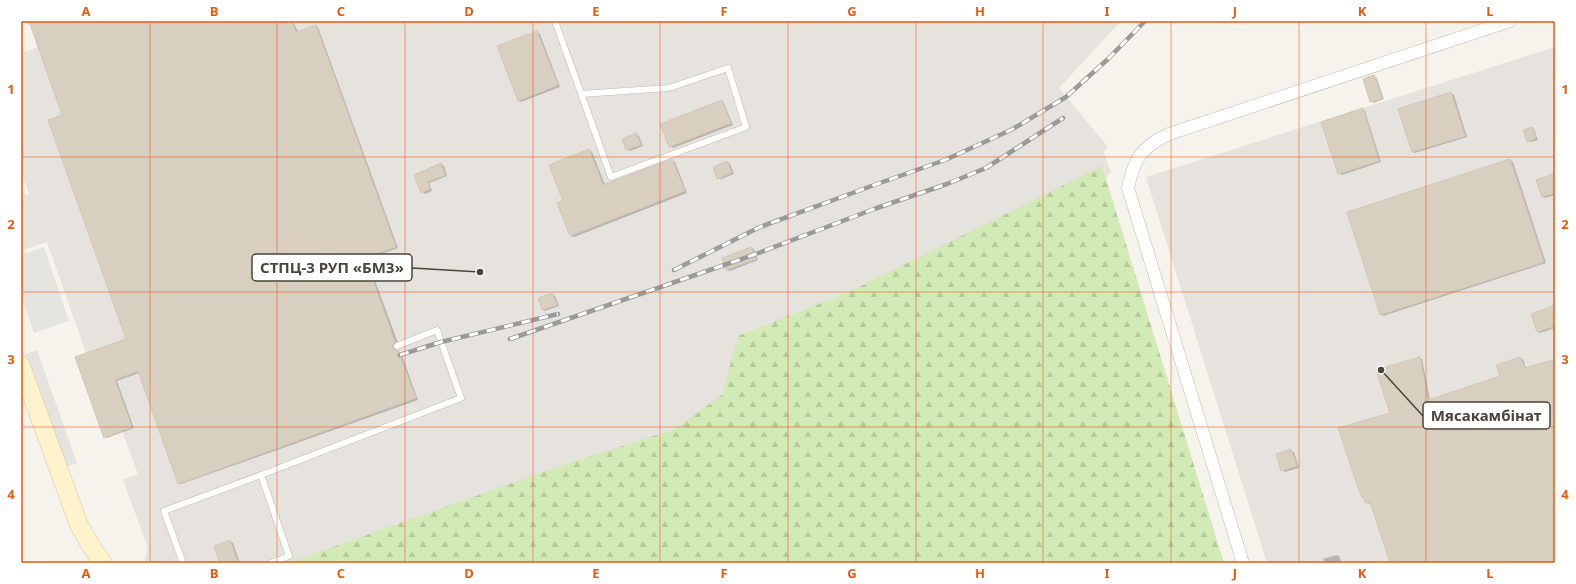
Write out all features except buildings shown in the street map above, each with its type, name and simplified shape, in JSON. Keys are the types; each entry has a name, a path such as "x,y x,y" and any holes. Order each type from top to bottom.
{"street":[{"path":"1243,563 1128,188 1132,168 1140,154 1154,141 1169,134 1510,21"},
{"path":"21,366 80,525 102,563"}],"lane":[{"path":"555,21 581,94 611,176 746,127 728,68 669,88 581,94"},
{"path":"183,563 164,512 461,398 437,330 397,346"},
{"path":"261,475 290,556 271,563"}],"shaded area":[{"path":"30,21 1121,21 1059,88 1108,147 1104,153 1111,172 1101,184 753,407 486,494 288,563 144,563 148,548 123,480 138,474 122,431 104,438 75,357 86,353 47,242 23,250 21,243 21,196 29,194 21,168 21,53 38,47"},
{"path":"1555,47 1555,563 1267,563 1146,177"},
{"path":"44,247 69,321 34,333 21,294 21,255"},
{"path":"37,350 77,463 63,468 23,355"}],"green space":[{"path":"1102,166 1224,563 288,563 554,468 675,429 722,395 738,336 851,291"}],"railway":[{"path":"674,270 760,227 945,160 1013,129 1066,97 1108,59 1145,21"},
{"path":"510,339 753,255 874,209 947,184 986,168 1063,118"},
{"path":"400,355 441,342 558,314"}],"place":[{"name":"СТПЦ-3 РУП «БМЗ»","path":"480,272"},
{"name":"Мясакамбінат","path":"1381,370"}]}
